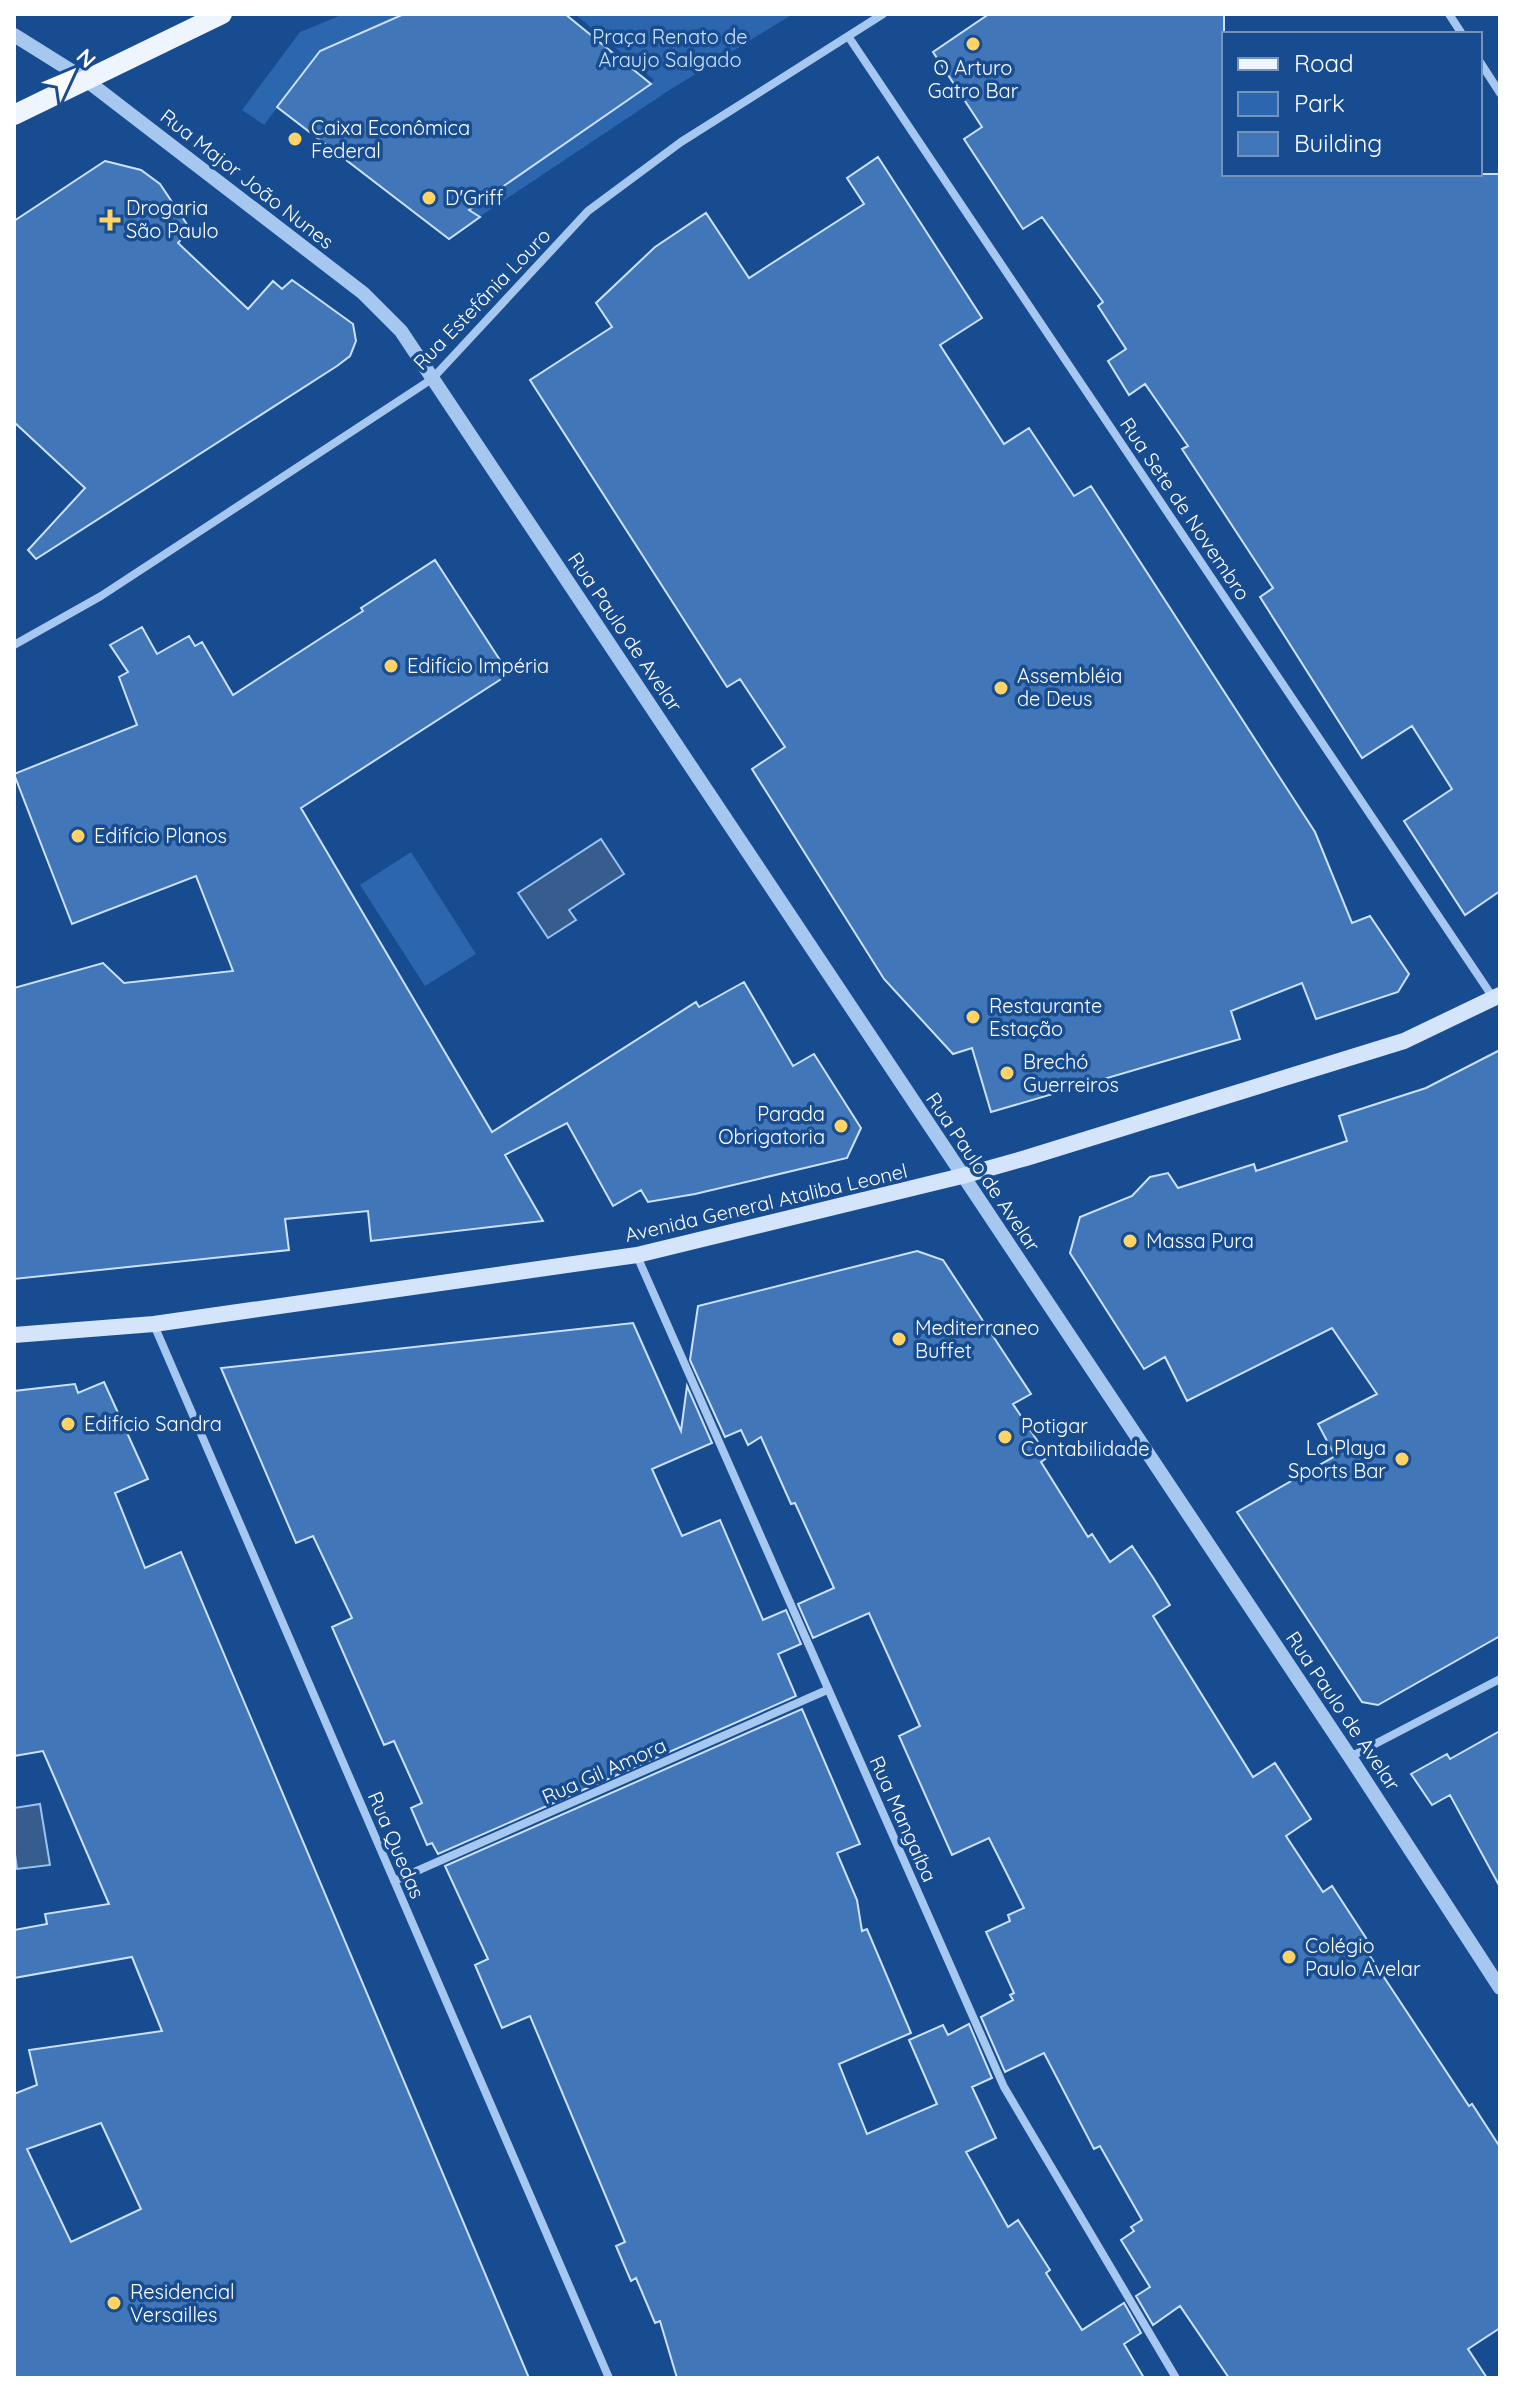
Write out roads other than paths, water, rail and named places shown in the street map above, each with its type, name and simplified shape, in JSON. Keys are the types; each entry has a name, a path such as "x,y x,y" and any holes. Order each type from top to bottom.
{"main road":[{"path":"14,115 222,14"},
{"name":"Avenida General Ataliba Leonel","path":"14,1335 154,1324 637,1255 962,1176 1404,1041 1497,997"}],"street":[{"name":"Rua Estefânia Louro","path":"14,645 101,596 432,379 588,211 681,142 883,14"},
{"path":"1449,14 1461,32"},
{"name":"Rua Major João Nunes","path":"14,35 86,80 363,293 401,331 432,379"},
{"name":"Rua Sete de Novembro","path":"848,36 1497,997"},
{"path":"1482,65 1500,93"},
{"name":"Rua Paulo de Avelar","path":"432,379 1350,1757 1500,1988"},
{"name":"Rua Mangaíba","path":"637,1255 1004,2087 1176,2378"},
{"name":"Rua Quedas","path":"154,1324 609,2378"},
{"path":"1350,1757 1500,1679"},
{"name":"Rua Gil Amora","path":"394,1881 827,1690"}],"place":[{"name":"O Arturo Gatro Bar","path":"973,44"},
{"name":"Caixa Econômica Federal","path":"295,139"},
{"name":"D'Griff","path":"429,198"},
{"name":"Drogaria São Paulo","path":"110,220"},
{"name":"Edifício Impéria","path":"391,666"},
{"name":"Assembléia de Deus","path":"1001,688"},
{"name":"Edifício Planos","path":"78,836"},
{"name":"Restaurante Estação","path":"973,1017"},
{"name":"Brechó Guerreiros","path":"1007,1073"},
{"name":"Parada Obrigatoria","path":"841,1126"},
{"name":"Massa Pura","path":"1130,1241"},
{"name":"Mediterraneo Buffet","path":"899,1339"},
{"name":"Edifício Sandra","path":"68,1424"},
{"name":"Potigar Contabilidade","path":"1005,1437"},
{"name":"La Playa Sports Bar","path":"1402,1459"},
{"name":"Colégio Paulo Avelar","path":"1289,1957"},
{"name":"Residencial Versailles","path":"114,2303"}],"park label":[{"name":"Praça Renato de Araujo Salgado","path":"670,48"}]}
